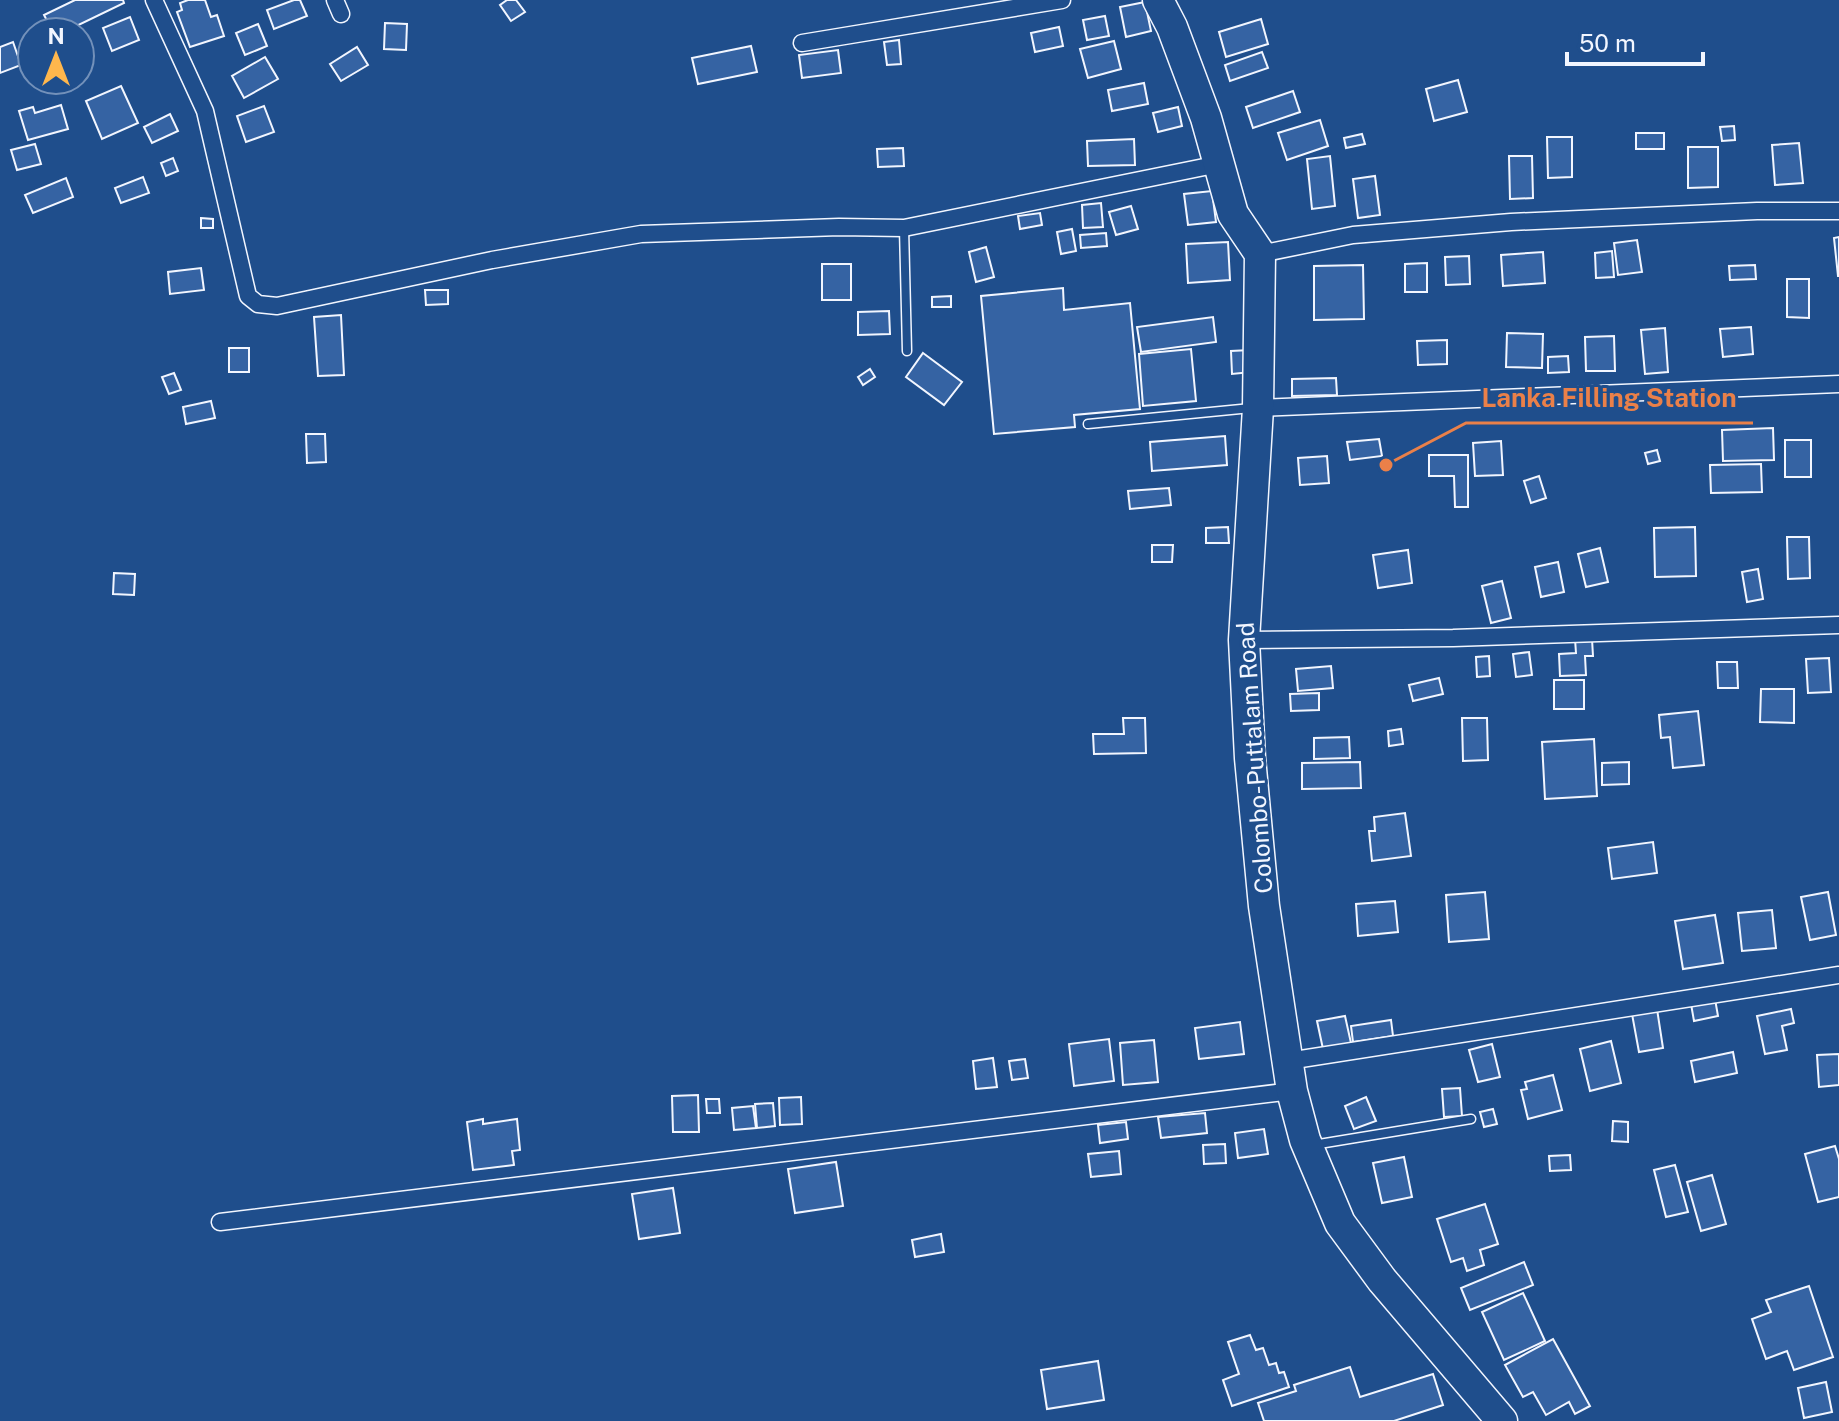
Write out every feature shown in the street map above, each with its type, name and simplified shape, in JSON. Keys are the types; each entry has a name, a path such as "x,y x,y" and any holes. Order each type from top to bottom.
{"highway":[{"path":"1158,0 1172,27 1202,105 1233,214 1260,254"},
{"name":"Colombo-Puttalam Road","path":"1260,254 1258,408 1244,640 1250,758 1264,906 1290,1076 1308,1146 1340,1223 1382,1280 1502,1421"}],"street":[{"path":"154,0 205,111 248,296 258,304 277,306 478,263 641,234 839,227 904,228 1219,164"},
{"path":"802,43 1062,0"},
{"path":"1260,254 1353,235 1511,222 1757,211 1839,211"},
{"path":"1258,408 1839,384"},
{"path":"1244,640 1453,638 1839,625"},
{"path":"220,1222 1290,1076 1839,975"}],"lane":[{"path":"904,228 907,351"},
{"path":"1088,424 1258,408"},
{"path":"1308,1146 1471,1119"}],"building":[{"path":"75,0 123,0 124,3 96,17 44,15"},
{"path":"205,0 211,17 217,15 224,36 190,47 177,12 182,10 180,3"},
{"path":"300,0 307,16 274,29 267,10"},
{"path":"507,0 516,0 525,12 511,21 500,5"},
{"path":"1145,2 1151,31 1126,37 1120,7"},
{"path":"1105,16 1109,36 1087,40 1083,20"},
{"path":"130,17 139,40 112,51 103,28"},
{"path":"1261,19 1268,44 1226,57 1219,32"},
{"path":"385,23 407,24 406,50 384,49"},
{"path":"258,24 267,46 245,55 236,33"},
{"path":"1059,27 1063,46 1035,52 1031,33"},
{"path":"899,40 901,64 887,65 884,42"},
{"path":"1114,41 1121,69 1088,78 1080,49"},
{"path":"13,42 16,67 0,73 0,47"},
{"path":"751,46 757,72 698,84 692,58"},
{"path":"357,47 368,65 341,81 330,64"},
{"path":"838,50 841,73 802,78 799,55"},
{"path":"1262,52 1268,68 1230,81 1225,65"},
{"path":"265,57 278,79 244,98 232,76"},
{"path":"1458,80 1467,112 1434,121 1426,89"},
{"path":"1144,83 1148,104 1112,111 1108,90"},
{"path":"121,86 138,123 102,139 86,101"},
{"path":"1293,91 1300,112 1253,128 1246,107"},
{"path":"61,105 68,129 28,140 19,111 33,107 35,113"},
{"path":"264,106 274,132 246,142 237,116"},
{"path":"1178,107 1182,126 1158,132 1153,113"},
{"path":"170,114 178,131 152,143 144,127"},
{"path":"1320,120 1328,146 1287,160 1278,133"},
{"path":"1734,126 1735,140 1722,141 1720,127"},
{"path":"1636,133 1664,133 1664,149 1636,149"},
{"path":"1362,134 1365,144 1346,148 1344,138"},
{"path":"1547,137 1572,137 1572,177 1548,178"},
{"path":"1134,139 1135,165 1088,166 1087,141"},
{"path":"1799,143 1803,183 1775,185 1772,145"},
{"path":"35,144 41,164 17,170 11,150"},
{"path":"1688,147 1718,147 1718,187 1688,188"},
{"path":"903,148 904,166 878,167 877,149"},
{"path":"1330,156 1335,206 1312,209 1307,159"},
{"path":"1509,156 1532,156 1533,198 1510,199"},
{"path":"173,158 178,171 166,176 161,163"},
{"path":"1375,176 1380,215 1358,218 1353,179"},
{"path":"143,177 149,193 121,203 115,188"},
{"path":"66,178 73,197 33,213 25,195"},
{"path":"1212,191 1216,222 1188,225 1184,194"},
{"path":"1101,203 1103,227 1083,228 1082,205"},
{"path":"1131,206 1138,229 1116,235 1109,212"},
{"path":"1040,213 1042,225 1020,229 1018,216"},
{"path":"201,218 213,219 213,228 201,228"},
{"path":"1072,229 1076,251 1061,254 1057,232"},
{"path":"1106,233 1107,246 1081,248 1080,235"},
{"path":"1839,237 1839,276 1838,276 1834,238"},
{"path":"1637,240 1642,272 1618,275 1614,243"},
{"path":"1228,242 1230,280 1188,283 1186,244"},
{"path":"986,247 994,277 976,282 969,252"},
{"path":"1612,251 1614,277 1596,278 1595,253"},
{"path":"1543,252 1545,283 1503,286 1501,255"},
{"path":"1469,256 1470,284 1446,285 1445,257"},
{"path":"1427,263 1427,292 1405,292 1405,264"},
{"path":"822,264 851,264 851,300 822,300"},
{"path":"1363,265 1364,319 1314,320 1314,266"},
{"path":"1755,265 1756,279 1730,280 1729,266"},
{"path":"201,268 204,290 170,294 168,272"},
{"path":"1787,279 1809,279 1809,318 1787,317"},
{"path":"1063,288 1064,310 1130,303 1140,409 1074,415 1075,427 994,434 981,296"},
{"path":"425,290 448,290 448,304 426,305"},
{"path":"951,296 951,307 932,307 932,297"},
{"path":"889,311 890,334 858,335 858,312"},
{"path":"341,315 344,375 318,376 314,317"},
{"path":"1213,317 1216,342 1141,352 1137,327"},
{"path":"1751,327 1753,354 1723,357 1720,329"},
{"path":"1665,328 1668,372 1645,374 1641,330"},
{"path":"1507,333 1543,334 1542,368 1506,367"},
{"path":"1614,336 1615,371 1586,371 1585,337"},
{"path":"1447,340 1447,364 1418,365 1417,341"},
{"path":"229,348 249,348 249,372 229,372"},
{"path":"1191,349 1196,401 1143,406 1139,354"},
{"path":"1250,350 1251,372 1232,374 1231,351"},
{"path":"923,353 962,382 944,405 906,377"},
{"path":"1568,356 1569,372 1548,373 1548,357"},
{"path":"870,369 875,377 863,385 858,377"},
{"path":"174,373 181,390 169,394 162,377"},
{"path":"1336,378 1337,395 1292,396 1292,379"},
{"path":"211,401 215,418 186,424 183,407"},
{"path":"1773,428 1774,460 1723,461 1722,430"},
{"path":"306,434 325,434 326,462 307,463"},
{"path":"1225,436 1227,465 1152,471 1150,442"},
{"path":"1379,439 1382,456 1350,460 1347,442"},
{"path":"1785,440 1811,440 1811,477 1785,477"},
{"path":"1501,441 1503,475 1475,476 1473,443"},
{"path":"1657,450 1660,461 1648,464 1645,453"},
{"path":"1429,455 1468,455 1468,507 1455,507 1454,476 1429,476"},
{"path":"1327,456 1329,483 1300,485 1298,458"},
{"path":"1761,464 1762,492 1711,493 1710,465"},
{"path":"1539,476 1546,498 1531,503 1524,481"},
{"path":"1169,488 1171,505 1130,509 1128,491"},
{"path":"1228,527 1229,543 1206,543 1206,528"},
{"path":"1695,527 1696,576 1655,577 1654,528"},
{"path":"1787,537 1809,537 1810,578 1788,579"},
{"path":"1152,545 1173,545 1172,562 1152,562"},
{"path":"1600,548 1608,582 1586,587 1578,554"},
{"path":"1408,550 1412,583 1378,588 1373,555"},
{"path":"1558,562 1564,592 1541,597 1535,567"},
{"path":"1758,569 1763,599 1747,602 1742,572"},
{"path":"114,573 135,574 134,595 113,594"},
{"path":"1502,581 1511,618 1491,623 1482,586"},
{"path":"1575,639 1592,639 1593,656 1585,656 1586,675 1560,676 1559,654 1576,653"},
{"path":"1529,652 1532,675 1516,677 1513,654"},
{"path":"1489,656 1490,676 1477,677 1476,657"},
{"path":"1829,658 1831,692 1808,693 1806,659"},
{"path":"1717,662 1737,662 1738,688 1718,688"},
{"path":"1331,666 1333,688 1298,691 1296,669"},
{"path":"1439,678 1443,694 1413,701 1409,685"},
{"path":"1554,680 1584,680 1584,709 1554,709"},
{"path":"1761,689 1794,689 1794,723 1760,722"},
{"path":"1319,693 1319,710 1291,711 1290,694"},
{"path":"1698,711 1704,765 1673,768 1670,737 1661,738 1659,715"},
{"path":"1123,718 1145,718 1146,753 1094,754 1093,734 1124,734"},
{"path":"1462,718 1487,718 1488,760 1463,761"},
{"path":"1401,729 1403,744 1389,746 1388,731"},
{"path":"1349,737 1350,758 1314,759 1314,738"},
{"path":"1594,739 1597,796 1545,799 1542,742"},
{"path":"1360,762 1361,788 1302,789 1302,763"},
{"path":"1629,762 1629,784 1602,785 1602,763"},
{"path":"1405,813 1411,856 1372,861 1369,831 1375,831 1374,817"},
{"path":"1653,842 1657,873 1612,879 1608,848"},
{"path":"1485,892 1489,939 1449,942 1446,895"},
{"path":"1828,892 1836,935 1810,940 1801,897"},
{"path":"1395,901 1398,932 1358,936 1356,904"},
{"path":"1772,910 1776,948 1742,951 1738,913"},
{"path":"1715,915 1723,963 1683,969 1675,921"},
{"path":"1715,999 1718,1016 1694,1021 1691,1004"},
{"path":"1657,1009 1663,1048 1639,1052 1632,1014"},
{"path":"1791,1009 1794,1023 1782,1026 1787,1050 1765,1054 1757,1016"},
{"path":"1345,1016 1351,1043 1323,1049 1317,1021"},
{"path":"1391,1020 1393,1036 1353,1042 1351,1026"},
{"path":"1240,1022 1244,1054 1199,1059 1195,1028"},
{"path":"1109,1039 1114,1081 1074,1086 1069,1044"},
{"path":"1154,1040 1158,1082 1123,1085 1120,1043"},
{"path":"1611,1041 1621,1083 1590,1091 1580,1049"},
{"path":"1492,1044 1500,1077 1478,1082 1469,1050"},
{"path":"1733,1052 1737,1073 1695,1082 1691,1061"},
{"path":"1839,1054 1839,1085 1819,1087 1817,1055"},
{"path":"993,1058 997,1087 976,1089 973,1061"},
{"path":"1025,1059 1028,1078 1012,1080 1009,1061"},
{"path":"1553,1075 1562,1110 1528,1119 1521,1090 1527,1089 1525,1082"},
{"path":"1460,1088 1462,1116 1444,1117 1442,1089"},
{"path":"698,1095 699,1132 673,1132 672,1096"},
{"path":"801,1097 802,1124 780,1125 779,1098"},
{"path":"1366,1097 1376,1121 1354,1129 1345,1106"},
{"path":"706,1099 719,1099 720,1113 707,1113"},
{"path":"773,1103 775,1126 757,1128 755,1104"},
{"path":"753,1106 756,1128 734,1130 732,1108"},
{"path":"1493,1109 1497,1124 1484,1127 1480,1112"},
{"path":"1205,1113 1207,1133 1161,1138 1158,1117"},
{"path":"483,1119 483,1124 517,1119 520,1150 512,1151 514,1165 473,1170 467,1122"},
{"path":"1613,1121 1628,1122 1628,1142 1612,1141"},
{"path":"1126,1122 1128,1139 1100,1143 1098,1125"},
{"path":"1264,1129 1268,1154 1238,1158 1235,1133"},
{"path":"1225,1144 1226,1163 1204,1164 1203,1145"},
{"path":"1835,1146 1839,1159 1839,1197 1818,1202 1805,1154"},
{"path":"1119,1151 1121,1174 1091,1177 1088,1154"},
{"path":"1570,1155 1571,1170 1550,1171 1549,1156"},
{"path":"1404,1157 1412,1197 1382,1203 1373,1163"},
{"path":"836,1162 843,1206 795,1213 788,1169"},
{"path":"1675,1165 1688,1212 1666,1217 1654,1170"},
{"path":"1712,1175 1726,1224 1701,1231 1687,1182"},
{"path":"673,1188 680,1233 639,1239 632,1194"},
{"path":"1485,1204 1498,1244 1480,1250 1484,1265 1467,1271 1463,1258 1451,1262 1437,1219"},
{"path":"941,1234 944,1252 915,1257 912,1240"},
{"path":"1524,1262 1533,1285 1470,1310 1461,1288"},
{"path":"1809,1286 1833,1357 1794,1370 1787,1351 1766,1359 1752,1319 1771,1312 1766,1300"},
{"path":"1523,1293 1545,1341 1504,1360 1482,1312"},
{"path":"1250,1335 1256,1350 1263,1348 1269,1365 1276,1363 1279,1373 1284,1372 1289,1387 1232,1406 1223,1380 1239,1374 1228,1342"},
{"path":"1553,1339 1590,1406 1575,1414 1569,1402 1546,1415 1533,1392 1523,1397 1505,1365"},
{"path":"1098,1361 1104,1400 1047,1409 1041,1370"},
{"path":"1350,1367 1360,1397 1433,1374 1443,1405 1394,1421 1264,1421 1258,1403 1296,1391 1294,1385"},
{"path":"1826,1382 1832,1412 1804,1418 1798,1388"}],"place":[{"name":"Lanka Filling Station","path":"1386,465"}]}
